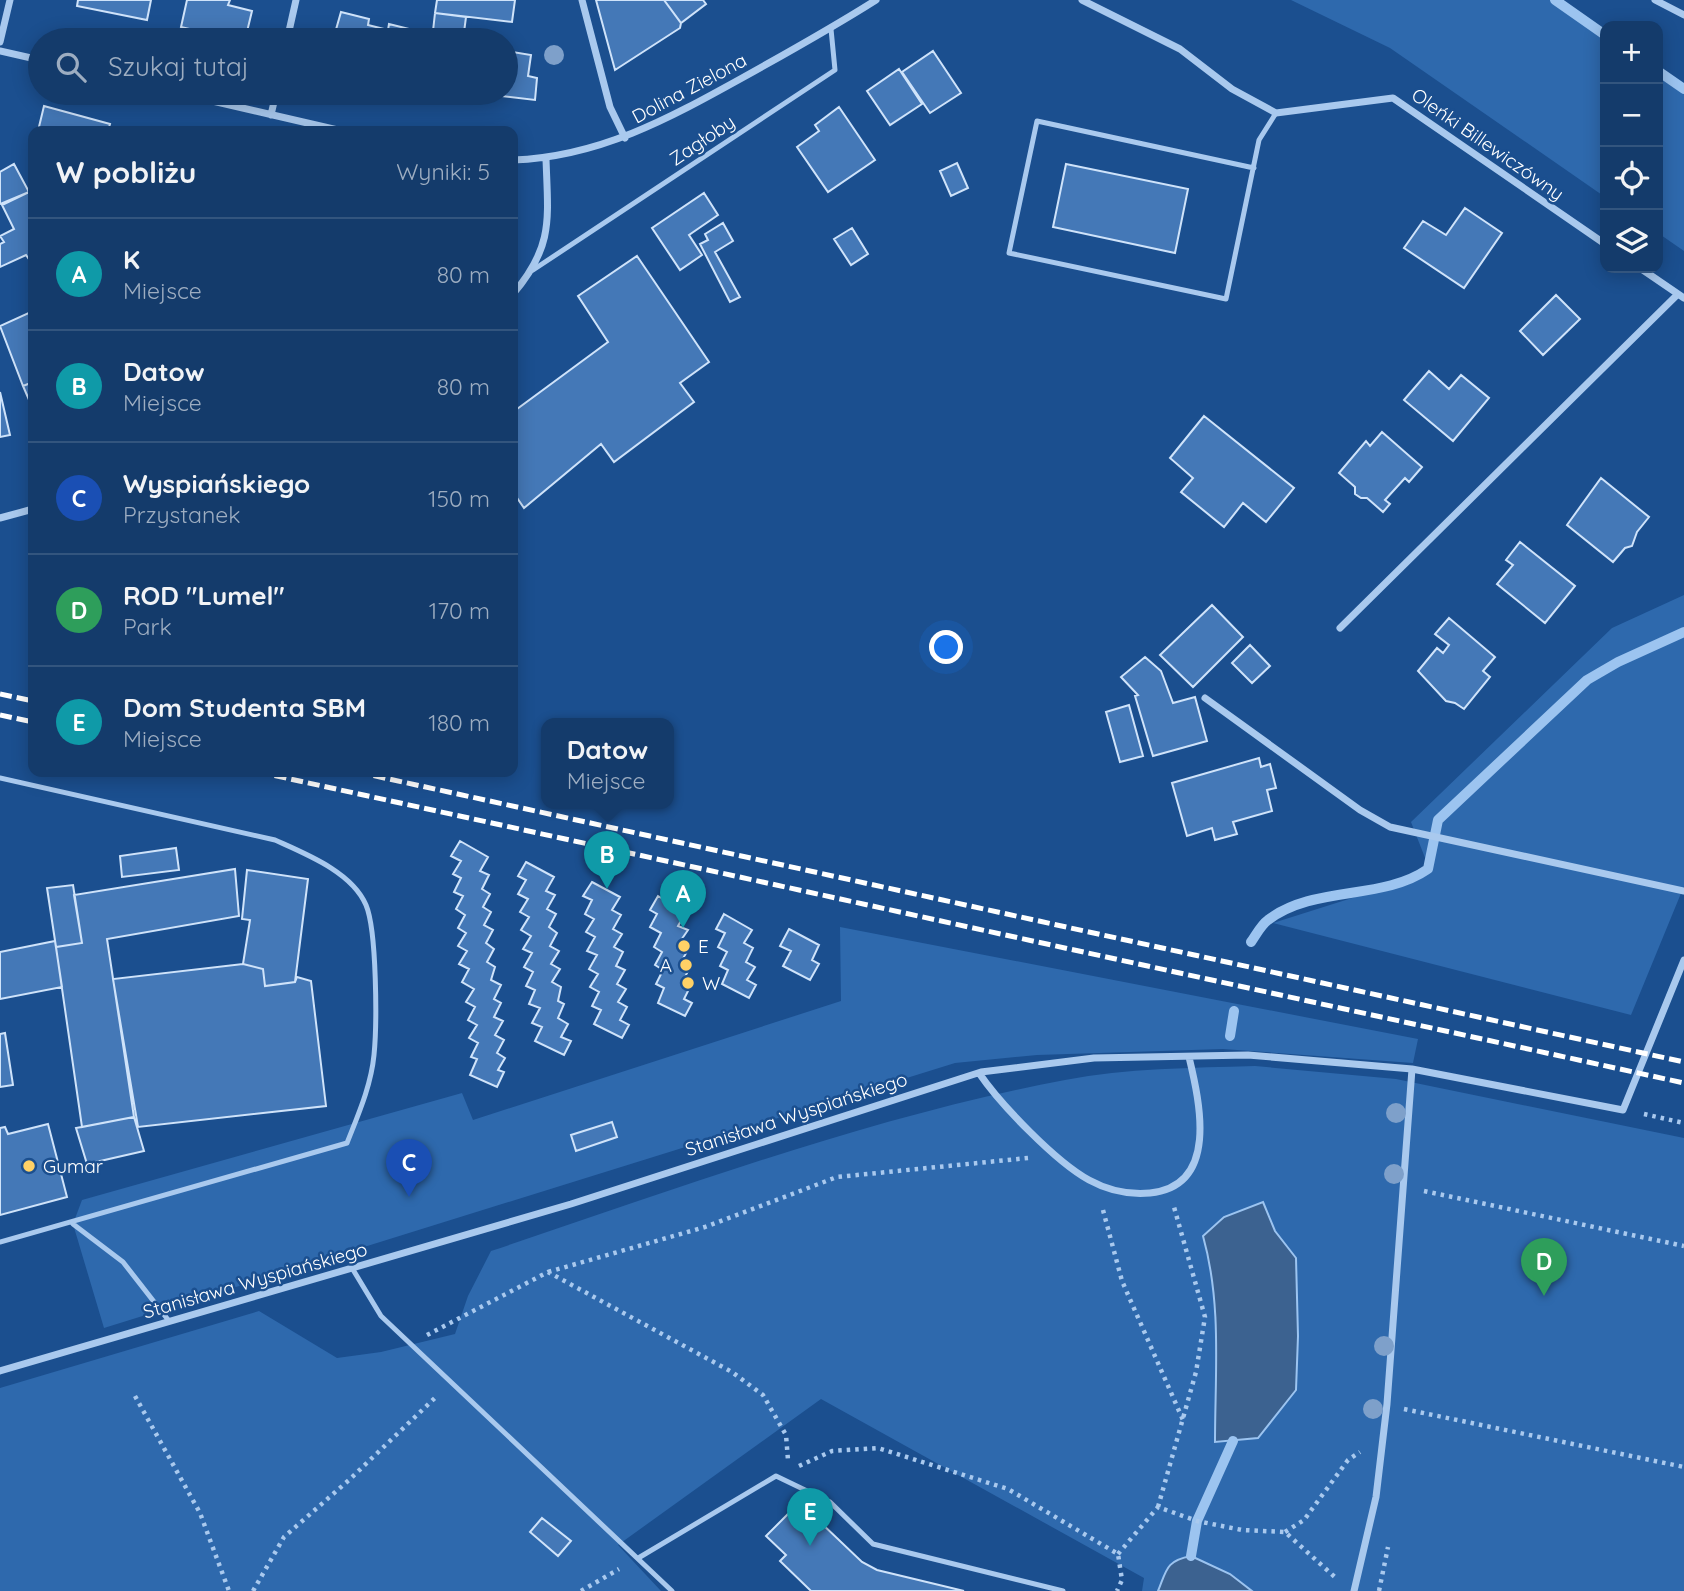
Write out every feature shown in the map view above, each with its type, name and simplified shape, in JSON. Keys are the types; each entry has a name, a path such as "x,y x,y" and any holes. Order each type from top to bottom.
{"street":[{"path":"0,42 10,0"},
{"path":"290,28 296,0"},
{"path":"582,0 610,107 625,138"},
{"path":"831,29 876,0"},
{"path":"1082,0 1180,49 1232,89 1276,113"},
{"path":"1655,0 1684,15"},
{"name":"Dolina Zielona","path":"518,160 546,159 625,138 664,121 831,29"},
{"path":"0,51 28,57"},
{"name":"Oleńki Billewiczówny","path":"1276,113 1393,98 1600,241"},
{"path":"229,105 320,126"},
{"path":"271,115 273,105"},
{"path":"534,270 546,240 546,159"},
{"name":"Zagłoby","path":"518,288 534,270"},
{"path":"1340,628 1681,296 1647,273"},
{"path":"0,518 28,510"},
{"path":"1205,698 1360,810 1390,827 1441,840 1551,859 1684,891"},
{"path":"1623,1110 1684,960"},
{"name":"Stanisława Wyspiańskiego","path":"0,1371 571,1204 979,1073 1094,1058 1248,1055 1412,1069 1623,1110"},
{"path":"979,1073 990,1089 1051,1151 1094,1182 1121,1194 1170,1190 1184,1182 1196,1159 1201,1131 1189,1057"},
{"path":"1354,1591 1376,1497 1387,1404 1412,1069"}],"lane":[{"name":"Zagłoby","path":"534,270 835,70 831,29"},
{"path":"1254,168 1037,121 1009,253 1226,299 1254,168 1259,140 1276,113"},
{"path":"0,778 275,840 314,857 349,883 366,905 374,961 374,1056 365,1097 346,1143 73,1224 0,1242"},
{"path":"73,1224 123,1262 169,1321"},
{"path":"352,1268 381,1316 640,1557 672,1591"},
{"path":"640,1557 776,1476 830,1502 873,1544 1063,1591"}],"path":[{"path":"1623,1110 1684,1123"},
{"path":"410,1343 548,1272 705,1227 837,1177 932,1166 1017,1161 1051,1151"},
{"path":"1094,1182 1109,1225 1122,1281 1184,1422"},
{"path":"1117,1591 1122,1580 1118,1554 1158,1507 1184,1422 1205,1317 1170,1190"},
{"path":"1423,1198 1424,1190 1684,1246"},
{"path":"548,1272 732,1371 763,1395 786,1435 786,1458 797,1467 832,1451 878,1448 1008,1489 1118,1554"},
{"path":"253,1591 284,1538 452,1382"},
{"path":"1404,1422 1406,1395"},
{"path":"135,1396 200,1513 229,1591"},
{"path":"1387,1404 1684,1466"},
{"path":"1158,1507 1197,1521 1242,1530 1285,1532 1304,1520 1348,1460 1367,1448 1381,1447"},
{"path":"1285,1532 1341,1583"},
{"path":"1379,1591 1388,1544"},
{"path":"581,1591 640,1557"}],"shaded area":[{"path":"1291,0 1561,0 1600,27 1600,194 1390,48"},
{"path":"1663,72 1684,87 1684,251 1663,236"},
{"path":"1684,595 1684,886 1631,1015 1273,923 1431,873 1411,822 1612,628"},
{"path":"840,927 1418,1039 1413,1063 1223,1049 1037,1055 955,1063 104,1328 73,1224 82,1200 462,1093 473,1120 841,1001"},
{"path":"1255,1066 1396,1079 1684,1138 1684,1591 1142,1591 1144,1578 821,1399 618,1545 661,1591 0,1591 0,1388 259,1311 337,1358 381,1352 455,1334 468,1296 491,1251 704,1179 919,1113 1065,1080 1159,1069","holes":["1263,1202 1275,1231 1296,1258 1296,1390 1258,1438 1215,1442 1215,1313 1203,1236"]},
{"path":"1263,1202 1275,1231 1296,1258 1296,1390 1258,1438 1215,1442 1215,1313 1203,1236 1224,1217"},
{"path":"1191,1556 1230,1574 1252,1591 1158,1591 1168,1567 1177,1560"}],"building":[{"path":"78,0 151,0 147,20 77,6"},
{"path":"187,0 230,0 228,5 252,11 248,28 181,27"},
{"path":"437,0 515,0 512,22 435,13"},
{"path":"596,0 664,0 681,23 680,28 615,70"},
{"path":"664,0 703,0 706,4 681,23"},
{"path":"341,12 369,19 368,25 380,28 336,28"},
{"path":"435,13 466,17 465,28 433,28"},
{"path":"389,24 405,28 388,28"},
{"path":"933,51 961,93 930,113 902,72"},
{"path":"518,53 531,55 528,76 537,78 535,100 518,98"},
{"path":"899,69 922,104 890,125 867,91"},
{"path":"44,106 110,124 109,126 39,126"},
{"path":"839,107 875,160 828,192 797,147 819,131 815,125"},
{"path":"957,163 968,188 951,196 940,171"},
{"path":"14,164 28,192 0,204 0,172"},
{"path":"1066,164 1188,189 1175,253 1053,227"},
{"path":"28,192 28,258 26,255 0,267 0,244 4,242 0,236 14,229 2,205"},
{"path":"704,193 718,215 689,235 702,255 680,270 652,228"},
{"path":"1465,208 1502,233 1464,288 1404,248 1423,221 1446,235"},
{"path":"723,223 733,241 715,252 740,297 730,302 700,244 708,240 705,234"},
{"path":"852,228 868,254 851,265 834,239"},
{"path":"637,256 709,362 680,383 694,402 614,462 601,444 524,508 518,499 518,408 608,342 578,296"},
{"path":"1556,295 1580,319 1543,355 1520,331"},
{"path":"28,313 28,384 23,386 0,326"},
{"path":"1429,371 1449,389 1461,375 1489,398 1453,441 1404,400"},
{"path":"28,384 28,398 23,386"},
{"path":"0,392 10,435 0,437"},
{"path":"1204,416 1294,488 1266,522 1243,503 1224,527 1181,492 1193,478 1170,458"},
{"path":"1382,432 1422,467 1409,482 1405,478 1385,500 1390,504 1383,512 1367,498 1355,494 1355,487 1339,473 1366,441 1370,446"},
{"path":"1601,478 1649,517 1637,532 1632,546 1625,548 1613,562 1567,525"},
{"path":"1520,542 1575,586 1545,623 1497,584 1513,565 1506,560"},
{"path":"1212,605 1243,637 1193,687 1160,655"},
{"path":"1449,618 1495,657 1483,671 1490,677 1464,709 1446,701 1418,671 1437,648 1443,653 1449,645 1435,634"},
{"path":"1250,645 1270,666 1252,683 1232,663"},
{"path":"1145,657 1161,671 1173,703 1195,697 1207,741 1153,756 1135,696 1138,695 1121,677"},
{"path":"1129,705 1143,756 1120,762 1106,712"},
{"path":"1259,758 1261,767 1270,764 1276,788 1267,790 1272,811 1233,822 1237,834 1215,840 1212,828 1187,836 1172,783"},
{"path":"460,841 488,857 480,871 489,875 482,889 490,894 483,907 491,912 484,925 493,930 486,943 494,949 487,962 495,967 491,980 501,985 494,999 501,1003 494,1017 503,1021 495,1035 504,1040 497,1053 505,1058 498,1070 504,1072 497,1087 470,1075 477,1059 471,1057 478,1043 469,1038 477,1025 468,1020 475,1007 466,1002 474,989 462,982 469,969 459,964 467,951 458,946 466,933 458,928 465,915 456,909 463,896 454,892 461,878 453,874 461,861 451,856"},
{"path":"176,848 179,870 122,877 120,856"},
{"path":"526,862 554,877 546,891 555,895 547,909 556,914 549,927 557,933 550,946 559,951 551,964 560,969 552,982 561,987 558,1001 564,1004 558,1018 568,1024 561,1037 571,1041 564,1055 535,1041 542,1027 532,1023 540,1008 529,1004 535,990 526,986 533,972 524,967 532,953 523,949 531,936 521,930 529,917 520,912 528,899 518,894 526,880 518,876"},
{"path":"235,869 239,916 107,939 134,1117 82,1127 56,947 82,943 74,895"},
{"path":"247,870 308,879 295,982 265,986 263,969 243,964 250,920 242,919"},
{"path":"592,882 620,897 612,910 621,915 613,929 622,934 614,947 623,952 616,966 625,970 617,984 626,989 618,1002 627,1007 620,1020 629,1025 622,1038 594,1024 601,1010 592,1006 599,992 590,987 598,974 589,969 597,955 587,951 595,937 586,932 594,919 585,914 592,900 583,896"},
{"path":"73,885 82,943 56,947 47,888"},
{"path":"658,896 686,912 678,926 688,930 679,943 689,948 681,962 690,967 683,981 691,985 684,999 692,1003 685,1016 658,1003 664,988 656,984 663,970 655,965 662,952 654,947 661,933 650,927 657,914 650,910"},
{"path":"724,914 752,930 744,943 753,948 746,962 755,967 747,980 756,985 749,998 722,984 728,970 720,966 727,952 718,947 725,933 716,929"},
{"path":"789,929 819,945 812,960 819,964 810,980 783,966 791,951 780,946"},
{"path":"55,941 62,987 0,999 0,952"},
{"path":"243,964 263,969 265,986 295,982 297,977 311,981 326,1106 138,1127 113,979"},
{"path":"5,1033 13,1085 0,1087 0,1034"},
{"path":"134,1117 144,1151 87,1164 76,1128"},
{"path":"612,1122 617,1137 576,1151 571,1135"},
{"name":"Gumar","path":"48,1124 67,1197 0,1215 0,1128 5,1127 8,1134"},
{"path":"793,1509 813,1527 819,1521 862,1562 877,1570 964,1591 811,1591 780,1561 786,1555 766,1536"},
{"path":"542,1518 571,1541 558,1556 530,1532"}],"waterway":[{"path":"1555,0 1600,32"},
{"path":"1663,74 1684,89"},
{"path":"1251,942 1265,922 1286,909 1327,897 1390,886 1428,869 1438,820 1587,680 1618,662 1684,632"},
{"path":"1230,1036 1234,1011"},
{"path":"1191,1556 1197,1521 1233,1441"}],"railway":[{"path":"0,694 28,700"},
{"path":"0,715 28,721"},
{"path":"281,777 1684,1083"},
{"path":"380,777 1684,1062"}],"place":[{"name":"Datow","path":"607,889"},
{"name":"K","path":"683,928"},
{"name":"E","path":"684,946"},
{"name":"A","path":"686,965"},
{"name":"W","path":"688,983"},
{"name":"Gumar","path":"29,1166"},
{"name":"Wyspiańskiego","path":"409,1197"},
{"name":"ROD \"Lumel\"","path":"1544,1296"},
{"name":"Dom Studenta SBM","path":"810,1546"}]}
